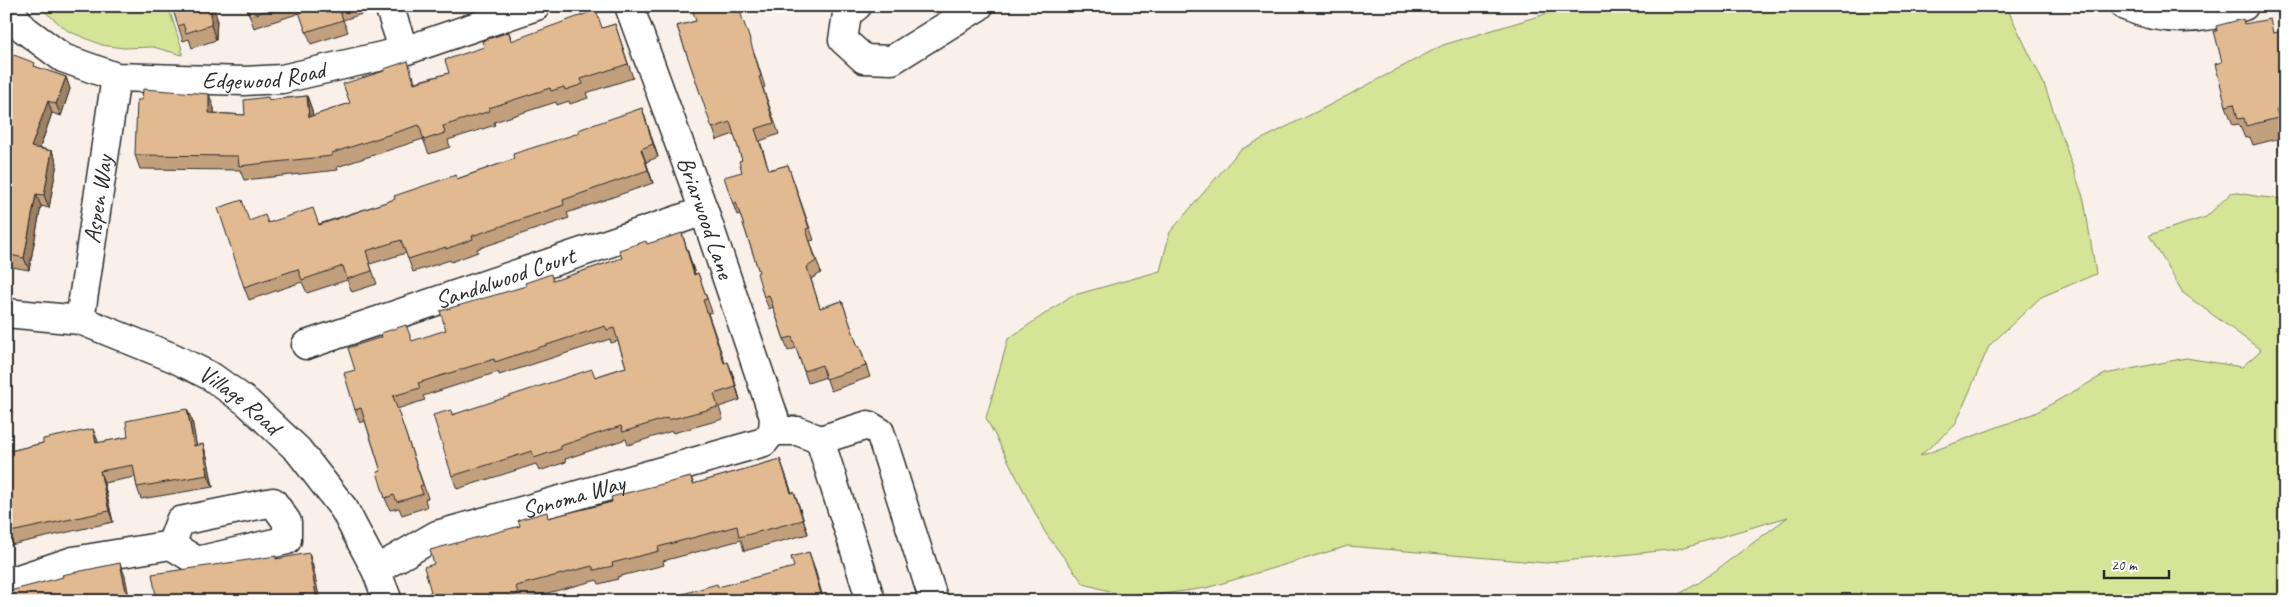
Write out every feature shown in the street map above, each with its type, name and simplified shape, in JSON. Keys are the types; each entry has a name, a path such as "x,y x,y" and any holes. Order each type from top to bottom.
{"street":[{"name":"Edgewood Road","path":"6,6 24,29 63,58 116,77 244,81 282,79 404,50 536,6"},
{"path":"389,6 404,50"},
{"name":"Briarwood Lane","path":"629,6 704,211 774,417 773,431"},
{"path":"857,6 848,14 844,40 864,59 892,60 979,6"},
{"path":"2126,6 2137,11 2176,20 2202,18 2244,6"},
{"name":"Aspen Way","path":"80,320 116,77"},
{"name":"Sandalwood Court","path":"306,346 704,211"},
{"name":"Village Road","path":"6,313 80,320 174,358 212,377 246,402 298,450 344,509 376,570 388,601"},
{"path":"773,431 798,431 820,440 868,424 880,432 934,601"},
{"name":"Sonoma Way","path":"376,570 437,535 764,442 773,431"},
{"path":"820,440 871,601"},
{"path":"6,583 73,561 171,545"}],"green space":[{"path":"38,6 168,6 182,49 182,55 153,47 123,48 102,45 68,31"},
{"path":"1572,6 2006,6 2044,84 2084,200 2096,274 2041,297 1989,346 1955,425 1920,456 2035,413 2105,374 2186,358 2242,367 2261,350 2183,293 2149,235 2206,217 2232,192 2285,199 2285,601 1667,601 1700,582 1788,517 1678,549 1546,563 1348,546 1206,588 1134,598 1084,584 1046,534 986,418 1008,339 1071,296 1160,271 1170,232 1240,150 1443,45"}],"building":[{"path":"172,6 211,6 211,25 186,33 183,24 178,26"},
{"path":"246,6 280,6 250,16"},
{"path":"297,6 345,6 339,8 343,20 306,32"},
{"path":"691,6 738,6 774,123 755,129 769,170 788,165 809,228 806,229 816,261 807,267 820,308 842,301 866,366 826,379 822,365 804,371 792,337 784,339 769,295 764,297 757,273 759,272 736,202 733,204 724,177 742,172 739,161 742,160 730,122 712,128 677,26 696,21"},
{"path":"596,10 602,28 615,24 628,64 581,79 583,84 565,90 564,87 551,91 550,88 489,108 490,111 443,126 445,133 424,140 419,125 332,153 332,156 239,166 238,156 135,155 137,100 142,100 143,89 209,94 209,113 245,115 244,100 268,97 269,100 307,96 309,117 350,103 343,84 408,61 414,83 449,73 445,60 484,47 482,41 509,32 511,41"},
{"path":"2243,19 2244,24 2270,19 2273,33 2285,31 2285,107 2276,109 2278,118 2246,126 2244,118 2238,119 2234,104 2226,106 2215,64 2222,62 2214,31 2217,31 2216,26"},
{"path":"6,52 35,63 34,66 66,77 56,104 48,101 31,147 52,151 44,195 36,194 24,258 6,254"},
{"path":"642,108 653,144 641,149 648,170 563,200 564,205 472,236 473,239 446,249 446,247 408,259 401,240 366,251 372,271 347,279 343,266 302,280 298,269 244,287 218,208 242,200 249,221 265,215 268,223 313,208 319,225 395,199 394,196 456,175 457,179 514,159 513,154 579,133 578,130"},
{"path":"682,233 694,275 698,273 707,299 703,300 724,363 728,362 736,387 714,394 718,407 668,420 667,418 623,432 621,426 560,446 561,449 534,458 532,451 452,476 433,415 451,410 452,415 592,369 595,377 626,367 614,328 607,330 605,326 495,362 494,359 418,383 420,388 393,396 423,485 420,486 423,494 397,502 394,495 385,498 377,472 381,471 361,408 355,410 344,373 355,370 348,348 382,337 381,333 406,325 412,341 446,330 440,311 526,286 525,283 551,274 553,281 622,258 619,250 646,241 647,244"},
{"path":"187,409 194,446 203,444 208,475 137,487 133,465 100,471 109,511 6,533 6,452 43,443 43,439 93,429 96,443 128,437 126,421"},
{"path":"780,459 791,493 794,492 803,520 739,537 737,526 658,547 659,551 612,563 613,566 594,570 592,566 516,586 518,594 495,601 430,601 428,593 431,592 424,567 434,564 430,550 520,526 518,520 547,512 548,518 612,502 611,497 638,490 691,477 693,484"},
{"path":"809,552 823,601 672,601 680,598 679,595 717,584 718,587 794,567 791,557"},
{"path":"309,553 317,601 157,601 152,574 276,556 276,559"},
{"path":"120,563 128,601 6,601 6,592 63,577 62,575"}]}
